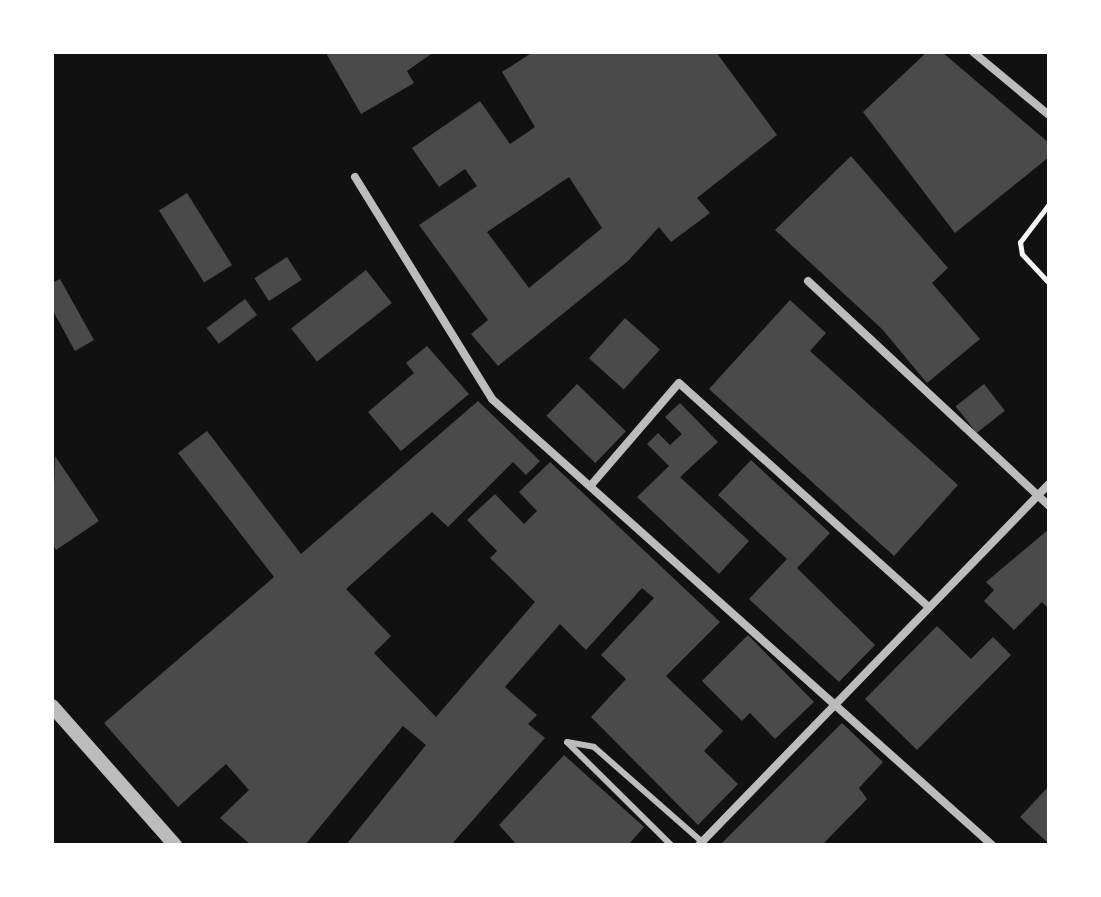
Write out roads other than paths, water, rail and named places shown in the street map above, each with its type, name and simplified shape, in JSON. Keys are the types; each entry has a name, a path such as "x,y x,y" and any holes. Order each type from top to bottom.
{"street":[{"path":"973,52 1049,115"},
{"path":"355,177 492,399 592,484 992,845"},
{"path":"808,281 1049,506"},
{"path":"592,484 679,383 929,607"},
{"path":"701,844 1049,484"},
{"path":"52,706 175,845"}],"lane":[{"path":"671,845 567,742 594,747 701,844"}]}
